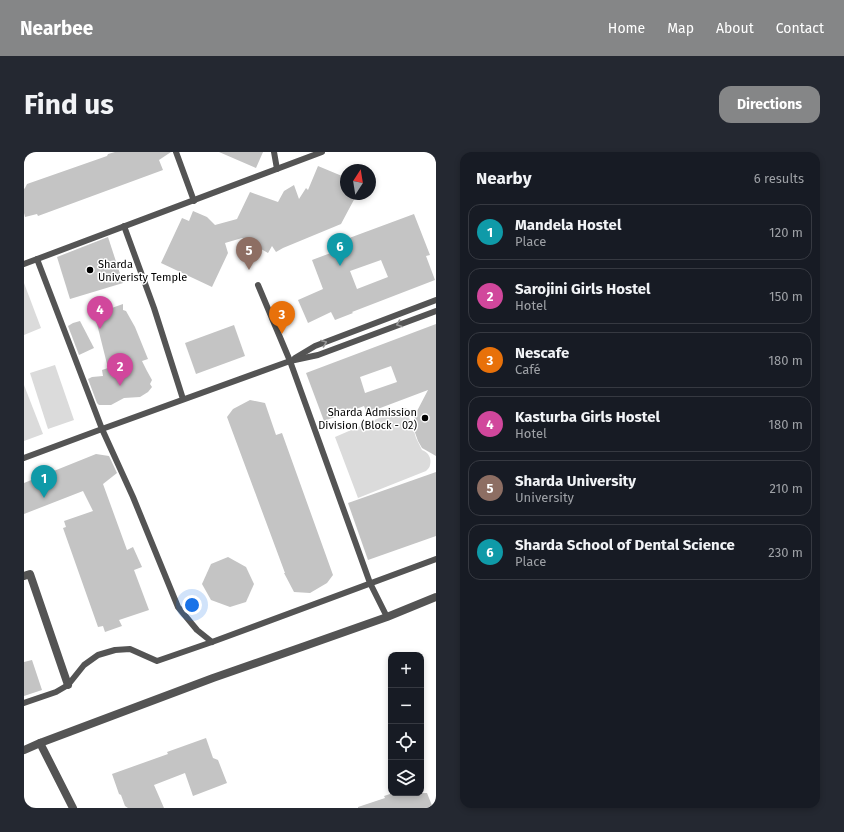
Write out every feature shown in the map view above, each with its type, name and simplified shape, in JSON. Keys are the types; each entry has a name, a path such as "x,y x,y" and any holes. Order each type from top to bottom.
{"street":[{"path":"24,576 30,574 68,685"},
{"path":"24,750 214,678 387,617 436,597"},
{"path":"40,743 73,808"}],"lane":[{"path":"176,152 194,200"},
{"path":"274,152 277,169"},
{"path":"24,264 322,152"},
{"path":"124,226 154,308 183,399"},
{"path":"36,259 102,429 133,497 178,607 197,630 212,642"},
{"path":"258,285 290,361 370,583 387,617"},
{"path":"290,361 315,346 436,300"},
{"path":"24,458 183,399 290,361 318,355 436,311"},
{"path":"24,703 56,692 68,685 84,665 98,655 115,650 130,649 157,661 436,559"}],"shaded area":[{"path":"24,283 41,328 24,335"},
{"path":"55,365 74,420 48,429 30,373"},
{"path":"24,385 43,434 24,441"},
{"path":"405,408 411,412 409,414 409,418 416,438 422,450 428,454 430,458 430,466 426,471 358,498 335,437"}],"building":[{"path":"115,152 171,152 159,160 163,170 38,216 37,214 25,217 24,189 27,184"},
{"path":"219,152 263,152 256,168"},
{"path":"318,166 340,175 340,200 354,200 341,224 276,252 272,246 268,253 242,238 225,243 228,253 212,287 161,263 182,218 189,221 193,211 207,217 215,225 237,219 250,192 278,202 284,191 294,185 299,199 306,188 308,190"},
{"path":"414,214 430,255 426,256 435,280 335,320 331,312 308,323 298,300 323,289 312,260 336,251 333,244","holes":["381,260 388,277 357,289 350,271"]},
{"name":"Sharda Univeristy Temple","path":"108,237 123,283 70,299 57,257"},
{"path":"123,304 123,310 126,311 135,327 148,359 142,361 152,380 150,384 152,387 148,392 140,397 124,398 111,405 99,405 88,379 103,376 102,370 108,368 95,316"},
{"path":"80,321 94,348 79,355 68,326"},
{"path":"436,324 436,456 422,448 412,424 428,390 367,413 364,406 324,421 306,373","holes":["391,366 397,382 365,393 360,377"]},
{"path":"234,325 245,356 196,374 185,343"},
{"path":"250,400 265,403 276,435 282,433 333,575 327,583 310,593 294,592 284,573 227,417 233,409"},
{"path":"96,454 109,456 117,473 103,484 127,550 133,547 142,567 134,570 149,610 119,620 122,626 105,632 103,626 98,627 63,528 66,527 64,521 93,511 83,491 24,514 24,483"},
{"path":"436,472 436,536 368,560 348,503"},
{"path":"228,557 246,567 254,584 246,602 230,607 211,600 202,584 211,564"},
{"path":"32,660 42,690 24,696 24,662"},
{"path":"206,738 213,758 218,760 227,783 193,796 185,773 154,785 164,808 128,808 125,806 112,774 168,754 167,752"},
{"path":"424,793 427,793 433,808 358,808 385,798 384,796 388,795 388,796 424,796"}],"place":[{"name":"Sharda School of Dental Science","path":"340,266"},
{"name":"Sharda Univeristy Temple","path":"90,270"},
{"name":"Sharda University","path":"249,270"},
{"name":"Kasturba Girls Hostel","path":"100,329"},
{"name":"Nescafe","path":"282,334"},
{"name":"Sarojini Girls Hostel","path":"120,386"},
{"name":"Sharda Admission Division (Block - 02)","path":"425,418"},
{"name":"Mandela Hostel","path":"44,498"}]}
